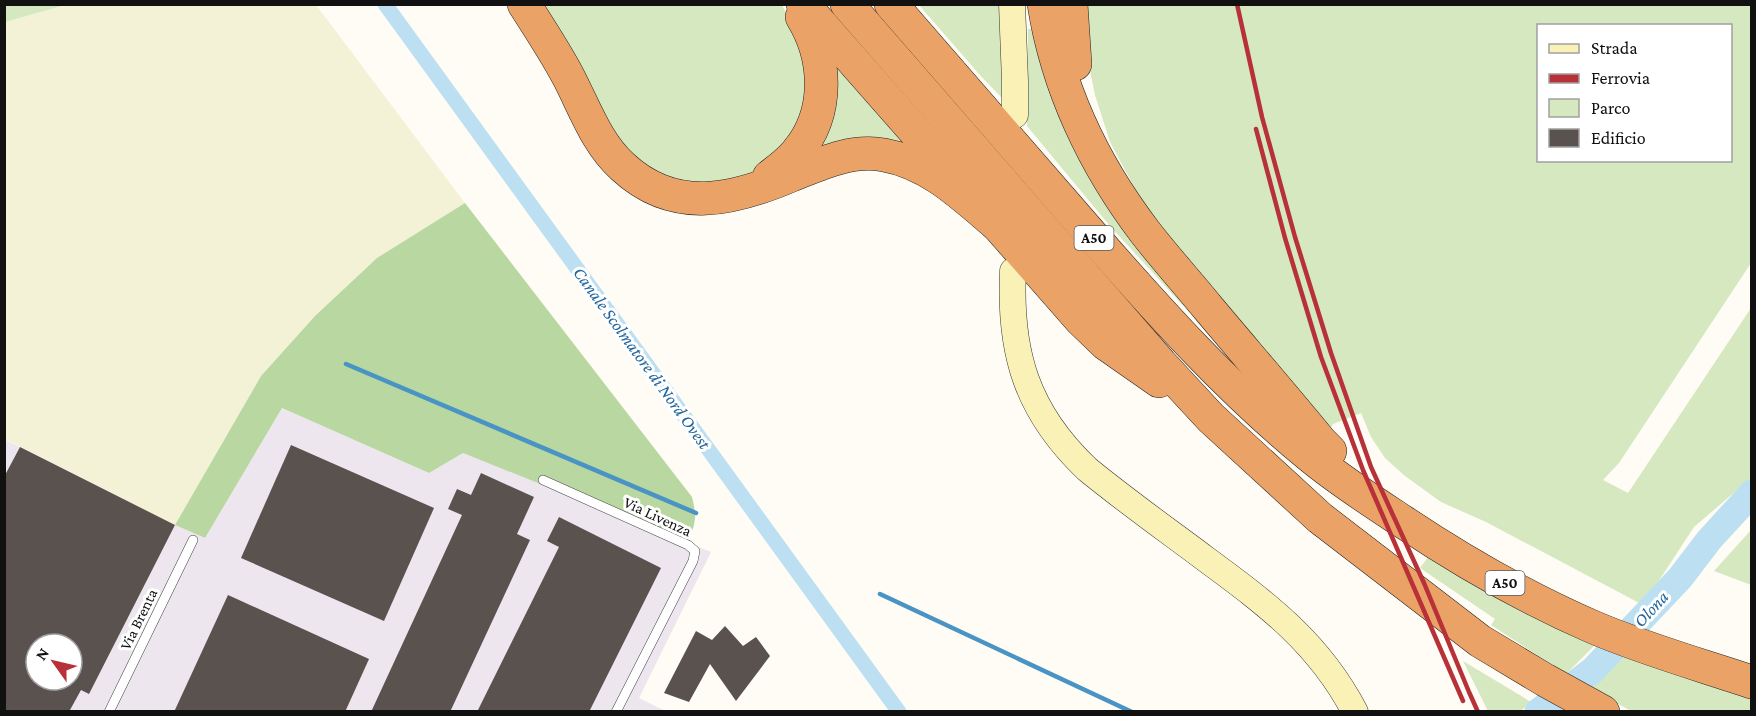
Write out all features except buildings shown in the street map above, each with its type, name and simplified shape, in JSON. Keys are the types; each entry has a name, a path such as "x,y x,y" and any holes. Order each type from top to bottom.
{"highway":[{"path":"524,4 568,76 602,143 623,167 652,188 675,196 718,198 745,193 843,156 883,154 913,163 937,176 995,223"},
{"path":"745,193 787,164 799,150 811,130 820,105 822,80 820,61 809,28 793,4"},
{"path":"803,4 1091,330 1106,344 1211,418"},
{"name":"A50","path":"847,4 1127,326 1211,418 1320,518 1480,641 1505,671 1584,709"},
{"name":"A50","path":"891,4 1120,267 1222,378 1311,457 1358,492 1483,572 1592,627 1752,682"},
{"path":"1044,4 1051,39 1078,122 1109,178 1145,231 1321,442 1421,533"},
{"path":"1071,4 1075,65 1090,146"}],"main road":[{"path":"1012,4 1015,81"},
{"path":"1014,115 1022,4"},
{"path":"1012,271 1014,329 1022,367 1035,401 1052,430 1087,470 1260,599 1296,630 1322,660 1355,711"}],"lane":[{"name":"Via Livenza","path":"543,480 688,545 695,551 693,561 616,711"},
{"name":"Via Brenta","path":"109,711 193,540"}],"shaded area":[{"path":"65,5 316,5 465,203 377,258 315,316 261,376 175,525 5,439 4,22"},
{"path":"282,408 429,473 463,453 711,552 639,698 665,711 5,711 4,439 205,538"}],"green space":[{"path":"5,4 65,4 65,5 5,22"},
{"path":"538,5 782,5 799,36 805,58 805,103 798,123 779,150 751,173 734,183 680,184 629,158"},
{"path":"919,5 1004,5 1002,98 979,74"},
{"path":"1083,5 1751,5 1751,263 1619,463 1603,480 1628,493 1751,308 1751,478 1694,527 1643,605 1486,522 1441,502 1385,458 1371,437 1361,413 1333,424 1325,437 1140,198 1110,142 1095,95 1082,32"},
{"path":"1028,29 1037,29 1220,346 1110,226 1027,126"},
{"path":"823,43 919,152 807,149"},
{"path":"465,203 692,497 695,520 687,543 463,453 429,473 282,408 205,538 175,525 261,376 315,316 377,258"},
{"path":"1751,530 1751,585 1714,571"},
{"path":"1428,557 1598,642 1566,674 1491,625 1495,619 1420,568"},
{"path":"1623,653 1751,697 1751,711 1631,711 1587,687"},
{"path":"1463,661 1532,703 1520,711 1488,711"}],"waterway":[{"name":"Canale Scolmatore di Nord Ovest","path":"385,4 899,712"},
{"path":"346,364 696,513"},
{"name":"Olona","path":"1538,712 1593,670 1680,578 1709,540 1752,493"},
{"path":"880,594 1132,712"}],"railway":[{"path":"1237,4 1262,117 1295,237 1331,353 1371,467 1424,583 1478,712"},
{"path":"1256,129 1285,238 1321,357 1363,470 1463,701"}]}
